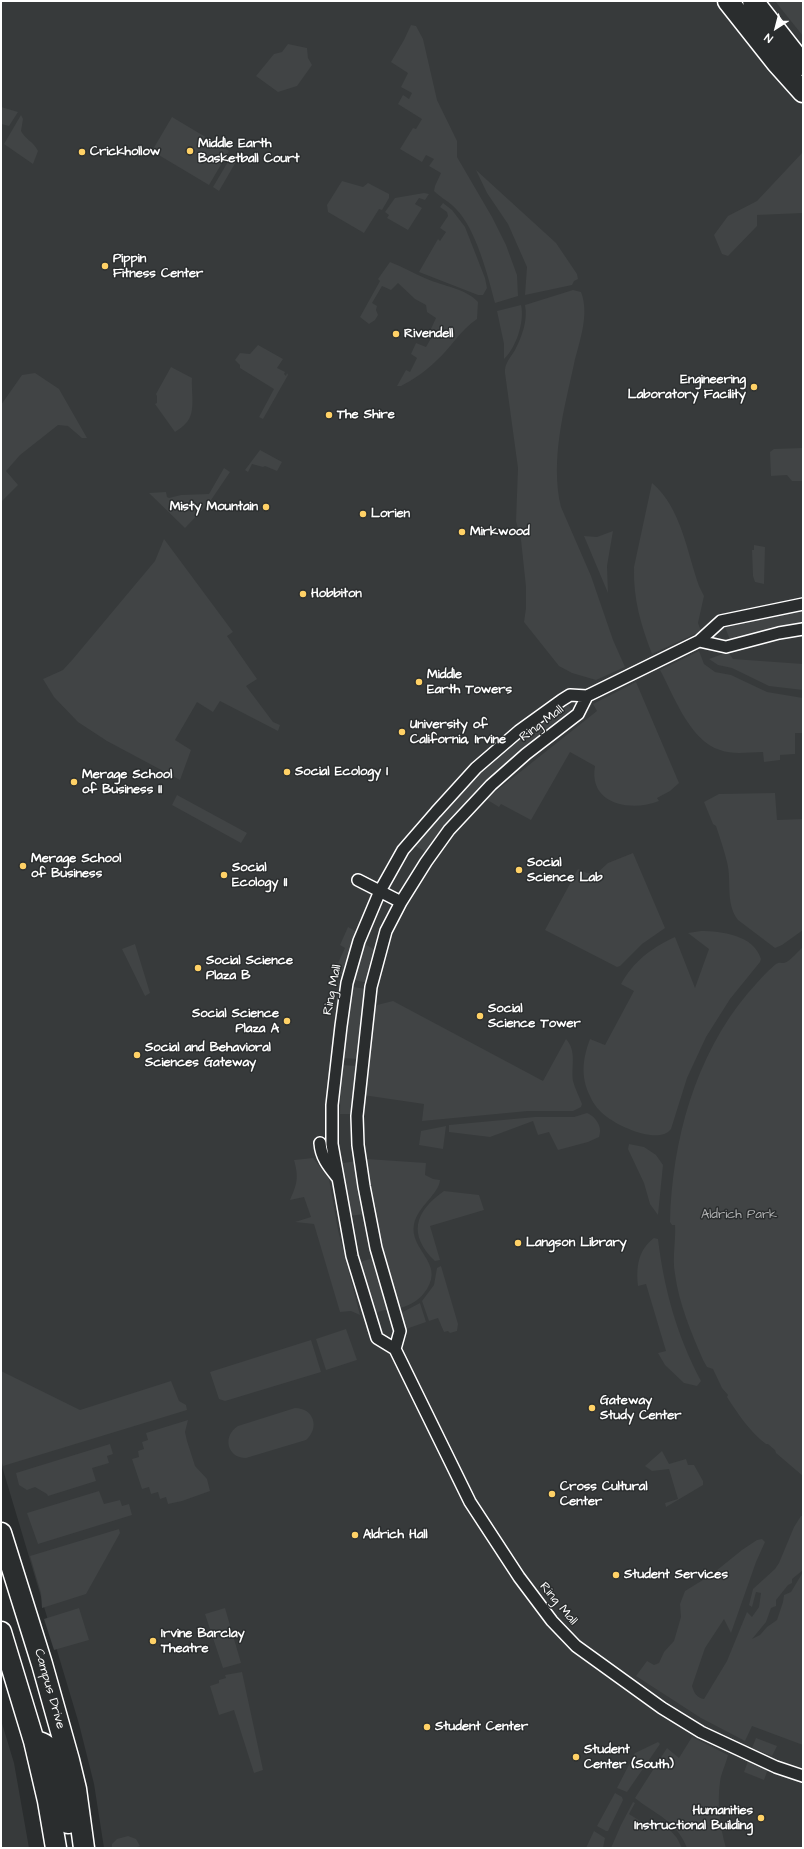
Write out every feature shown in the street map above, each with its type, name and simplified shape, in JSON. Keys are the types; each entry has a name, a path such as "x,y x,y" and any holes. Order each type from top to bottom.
{"main road":[{"path":"728,1 803,92"},
{"path":"754,1 803,64"},
{"name":"Campus Drive","path":"1,1533 42,1664 69,1760 76,1788 84,1848"},
{"path":"1,1632 34,1741 48,1801 56,1848"},
{"path":"34,1741 45,1745 51,1752 59,1774 71,1839 79,1848"}],"street":[{"path":"587,696 697,642 721,621 803,604"},
{"path":"697,642 726,647 779,632 803,629"},
{"name":"Ring Mall","path":"395,1349 400,1331 376,1248 358,1145 357,1116 366,1025 372,987 386,931 401,902 426,862 449,830 491,785 526,754 578,714 587,696 570,695 562,700 520,731 476,768 400,854 380,892 359,941 347,983 332,1106 332,1144 352,1256 377,1338 395,1349 470,1502 516,1573 552,1621 571,1641 662,1708 701,1732 776,1767 803,1776"},
{"path":"358,880 401,902"},
{"path":"320,1143 320,1152 338,1179"}],"shaded area":[{"name":"University of California, Irvine","path":"1,1 803,1 803,1848 104,1848 94,1784 79,1724 1,1463"},
{"path":"1,1720 14,1763 29,1848 1,1848"}],"green space":[{"path":"775,1 803,1 803,36"},
{"path":"411,25 416,26 423,39 437,100 457,141 457,157 492,217 506,245 517,275 518,296 495,303 480,253 470,228 456,209 434,191 441,173 429,166 434,159 426,155 422,162 400,149 413,128 416,129 422,119 398,104 403,95 409,99 412,93 401,87 408,73 391,62"},
{"path":"288,44 307,48 308,58 312,65 297,86 278,92 256,76 274,54 282,52"},
{"path":"1,107 18,112 9,126 1,124"},
{"path":"21,115 23,119 21,131 38,151 33,164 4,144"},
{"name":"Middle Earth Basketball Court","path":"172,117 229,151 209,185 152,151"},
{"path":"803,152 803,213 757,215 757,226 728,256 722,254 714,235 728,216 757,201"},
{"path":"232,155 237,160 219,191 213,187"},
{"path":"476,170 556,243 577,274 578,279 574,281 572,285 525,295 527,267 508,224 487,193"},
{"path":"342,181 363,187 368,183 389,194 389,198 382,210 379,209 364,233 328,212 327,205"},
{"path":"424,193 429,194 425,200 419,198 415,204 422,208 408,230 387,218 389,215 385,212 395,198"},
{"path":"443,203 452,210 465,227 485,278 487,288 483,295 478,295 419,272 438,239 440,241 446,232 440,228 448,216 447,212 440,207"},
{"path":"390,262 427,279 468,294 478,302 477,319 466,328 432,365 401,386 397,386 406,370 410,372 417,358 411,354 416,343 426,347 434,333 430,331 436,318 427,312 426,305 415,299 398,283 391,290 382,286 372,303 377,306 376,310 378,315 375,320 369,324 360,317 380,281 378,279"},
{"path":"573,290 581,292 584,319 581,338 566,399 560,435 557,471 558,489 561,507 591,576 613,640 625,667 596,680 572,673 559,666 524,622 526,587 521,540 516,521 518,468 505,373 506,364 515,350 524,328 526,316 525,305"},
{"path":"521,305 521,326 516,341 504,359 504,344 497,311"},
{"path":"258,345 283,359 277,368 285,372 284,374 286,376 287,373 288,375 263,419 259,417 274,389 240,368 240,365 235,360 240,353 250,354"},
{"path":"171,367 192,378 192,407 190,418 175,432 155,404 157,403 156,394"},
{"path":"35,373 59,389 87,438 82,438 68,426 58,425 20,455 6,471 18,485 1,502 1,405 22,375"},
{"path":"803,448 803,481 792,481 787,475 771,476 770,452 774,449"},
{"path":"260,450 282,462 277,471 265,466 263,467 252,464 248,472 245,470"},
{"path":"224,468 230,472 209,503 185,528 149,493 166,492 167,497 169,498 181,495 209,494"},
{"path":"652,483 670,504 676,517 687,545 699,586 704,596 698,623 701,631 652,654 638,612 634,567"},
{"path":"613,531 607,566 608,593 584,536 597,537"},
{"path":"164,539 233,632 227,636 257,679 246,686 273,722 280,725 278,731 220,701 213,712 197,702 175,740 191,750 180,780 107,741 78,722 54,697 43,679 63,670 73,659 155,561"},
{"path":"754,545 765,547 764,584 755,582 753,576 752,550 754,550"},
{"path":"803,609 803,623 730,640 725,627"},
{"path":"699,651 704,664 715,672 731,675 767,692 803,698 803,733 795,733 795,754 780,755 780,760 764,762 763,752 725,752 709,745 700,737 684,716 660,670"},
{"path":"728,652 733,659 803,664 803,690 769,686 732,668 718,665 709,659"},
{"path":"636,682 679,783 670,791 657,798 659,801 637,806 614,802 605,797 598,789 595,779 595,766 570,752 531,820 501,804 499,807 486,799 597,711 593,704"},
{"path":"567,703 574,713 460,813 426,852 413,845 459,792 489,762 527,731"},
{"path":"775,793 777,820 803,819 803,930 782,945 775,948 738,920 734,913 730,899 726,858 716,826 713,824 704,802 719,794"},
{"path":"177,795 247,833 241,843 172,805"},
{"path":"633,853 665,928 642,944 620,966 617,967 545,930 578,869 587,873 596,874 608,863"},
{"path":"348,927 357,932 345,976 332,970 336,962 338,963 345,948 340,945"},
{"path":"701,931 718,932 736,936 751,944 761,959 730,999 706,1037 687,1078 671,1129 658,1135 639,1133 607,1117 593,1102 587,1089 584,1074 584,1060 590,1039 605,1045 634,991 621,984 626,976 644,956 658,946 675,937 695,988 709,949 688,933"},
{"path":"363,943 377,951 368,983 354,980"},
{"path":"135,944 150,993 145,996 122,949"},
{"name":"Aldrich Park","path":"803,947 803,1476 776,1453 775,1450 760,1439 750,1428 727,1397 728,1395 722,1388 713,1369 707,1367 703,1360 679,1296 674,1268 675,1225 672,1225 670,1222 672,1191 682,1131 690,1101 714,1044 748,993 769,970 776,964 787,962"},
{"path":"353,987 367,989 359,1033 358,1059 342,1058"},
{"path":"393,1001 543,1081 566,1039 573,1054 573,1081 582,1104 581,1107 573,1111 528,1111 422,1121 424,1104 363,1095 373,1006"},
{"path":"341,1065 357,1066 355,1114 340,1114"},
{"path":"587,1113 598,1123 600,1130 599,1137 588,1142 558,1150 549,1132 538,1135 533,1121 490,1137 449,1132 449,1125 535,1117 574,1117"},
{"path":"446,1126 443,1149 419,1145 421,1131"},
{"path":"629,1144 644,1147 656,1155 663,1165 658,1215 650,1204 644,1183 628,1149"},
{"path":"313,1158 329,1179 338,1230 360,1315 351,1311 340,1312 314,1224 295,1222 311,1217 304,1197 290,1200 296,1181 294,1160"},
{"path":"367,1159 426,1163 425,1175 433,1179 440,1180 439,1185 416,1218 414,1224 416,1241 429,1263 431,1280 427,1289 418,1299 412,1304 400,1308 378,1234"},
{"path":"357,1161 364,1214 349,1216 343,1163"},
{"path":"444,1191 479,1195 484,1210 430,1226 440,1260 435,1261 426,1251 421,1242 418,1233 418,1224 426,1207"},
{"path":"654,1238 658,1239 668,1294 678,1329 701,1381 697,1386 684,1383 665,1365 658,1353 666,1351 646,1284 638,1286 637,1272 641,1253"},
{"path":"374,1258 389,1309 374,1313 359,1262"},
{"path":"441,1266 458,1324 457,1331 450,1333 448,1331 444,1332 438,1318 429,1321 422,1301 434,1285 437,1268"},
{"path":"420,1303 426,1322 406,1329 401,1313"},
{"path":"346,1329 357,1360 326,1370 316,1339"},
{"path":"311,1340 321,1372 225,1401 219,1399 210,1372"},
{"path":"1,1371 80,1410 171,1381 179,1401 186,1405 187,1410 3,1466 1,1460"},
{"path":"295,1408 307,1411 313,1420 313,1430 306,1440 246,1458 240,1457 231,1451 228,1441 233,1430 238,1426"},
{"path":"188,1420 185,1432 187,1441 195,1466 207,1479 210,1491 182,1501 168,1504 166,1497 160,1499 158,1492 151,1494 149,1487 142,1489 132,1459 139,1457 138,1451 144,1449 142,1442 148,1440 146,1433"},
{"path":"110,1444 113,1454 107,1456 109,1463 92,1468 96,1481 48,1496 35,1487 27,1490 19,1485 16,1473"},
{"path":"662,1451 669,1464 686,1459 688,1465 694,1465 703,1481 703,1485 666,1507 665,1503 678,1499 669,1469 652,1471 645,1466"},
{"path":"99,1491 104,1504 120,1500 122,1506 129,1504 132,1515 38,1544 27,1513"},
{"path":"801,1516 803,1516 803,1570 792,1579 792,1583 788,1585 776,1600 776,1606 771,1608 766,1622 752,1639 760,1635 767,1627 777,1620 784,1595 791,1592 803,1572 803,1745 752,1726 745,1741 701,1718 636,1676 647,1661 654,1665 659,1663 664,1652 674,1641 681,1617 680,1604 685,1591 711,1575 742,1550 757,1540 762,1539 765,1542 756,1562 731,1633 724,1619 705,1648 692,1686 696,1695 699,1698 704,1699 727,1661 747,1612 752,1617 759,1607 761,1593 756,1592 752,1607 749,1605 753,1589 775,1569 779,1563 794,1527"},
{"path":"119,1529 120,1533 86,1594 42,1608 41,1593 30,1556"},
{"path":"79,1608 89,1640 54,1650 44,1619"},
{"path":"225,1608 241,1663 223,1668 205,1614"},
{"path":"242,1672 263,1770 254,1773 234,1710 219,1715 210,1686 219,1683 219,1680 226,1678 225,1675"},
{"path":"692,1737 728,1755 719,1790 721,1824 726,1848 687,1848 671,1824 635,1798 667,1748 679,1758"},
{"path":"756,1738 777,1746 772,1756 752,1748"},
{"path":"658,1742 660,1744 627,1792 617,1788 635,1753"},
{"path":"748,1761 768,1769 764,1780 744,1772"},
{"path":"615,1793 622,1797 623,1800 608,1831 606,1831 597,1826"},
{"path":"633,1802 635,1803 629,1814 656,1831 662,1821 677,1838 682,1848 611,1848"},
{"path":"594,1831 605,1838 603,1848 586,1848"},
{"path":"128,1836 136,1839 140,1846 135,1848 112,1848 112,1844 117,1839"}],"place":[{"name":"Middle Earth Basketball Court","path":"190,151"},
{"name":"Crickhollow","path":"82,152"},
{"name":"Pippin Fitness Center","path":"105,266"},
{"name":"Rivendell","path":"396,334"},
{"name":"Engineering Laboratory Facility","path":"754,387"},
{"name":"The Shire","path":"329,415"},
{"name":"Misty Mountain","path":"266,507"},
{"name":"Lorien","path":"363,514"},
{"name":"Mirkwood","path":"462,532"},
{"name":"Hobbiton","path":"303,594"},
{"name":"Middle Earth Towers","path":"419,682"},
{"name":"University of California, Irvine","path":"402,732"},
{"name":"Social Ecology I","path":"287,772"},
{"name":"Merage School of Business II","path":"74,782"},
{"name":"Merage School of Business","path":"23,866"},
{"name":"Social Science Lab","path":"519,870"},
{"name":"Social Ecology II","path":"224,875"},
{"name":"Social Science Plaza B","path":"198,968"},
{"name":"Social Science Tower","path":"480,1016"},
{"name":"Social Science Plaza A","path":"287,1021"},
{"name":"Social and Behavioral Sciences Gateway","path":"137,1055"},
{"name":"Langson Library","path":"518,1243"},
{"name":"Gateway Study Center","path":"592,1408"},
{"name":"Cross Cultural Center","path":"552,1494"},
{"name":"Aldrich Hall","path":"355,1535"},
{"name":"Student Services","path":"616,1575"},
{"name":"Irvine Barclay Theatre","path":"153,1641"},
{"name":"Student Center","path":"427,1727"},
{"name":"Student Center (South)","path":"576,1757"},
{"name":"Humanities Instructional Building","path":"761,1818"}]}
